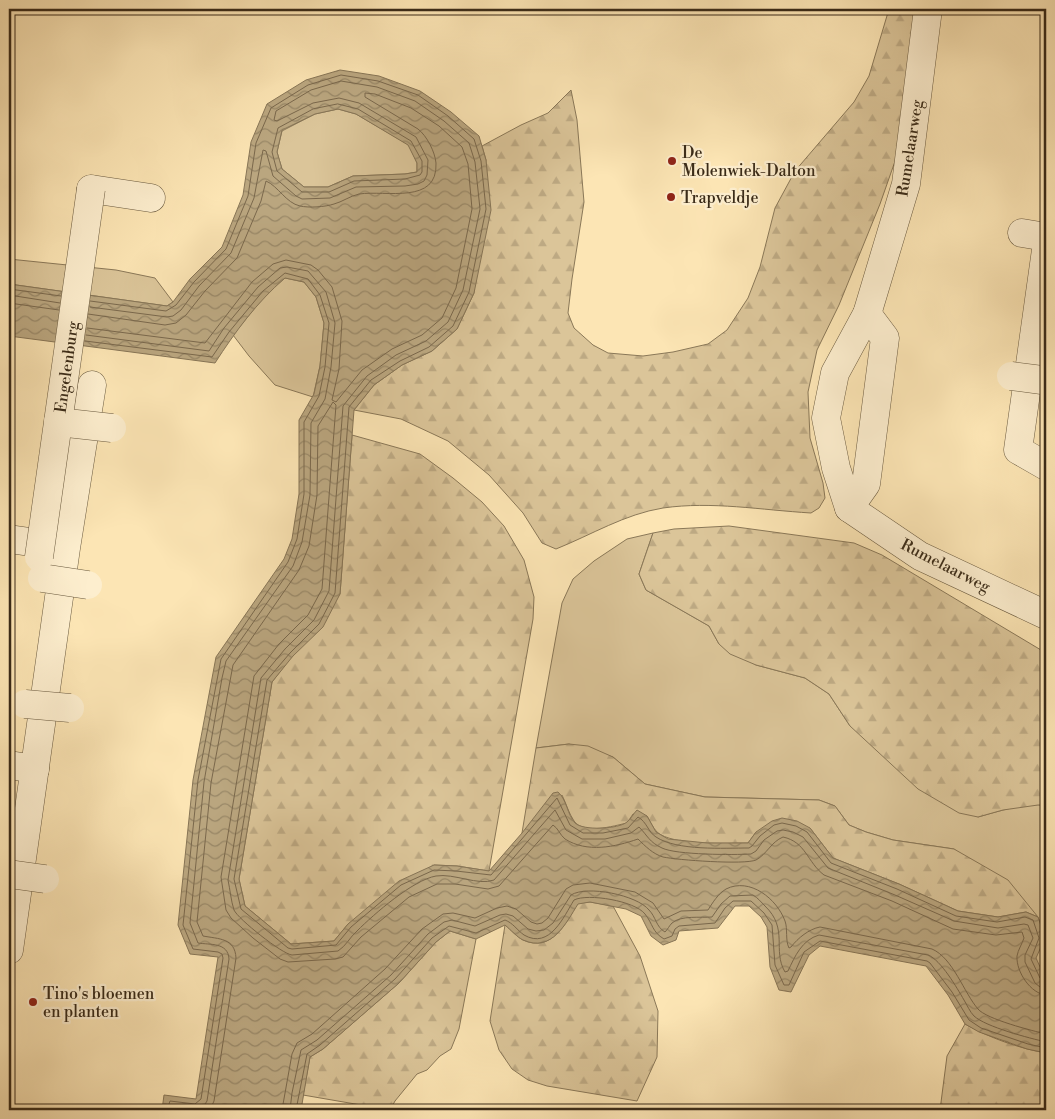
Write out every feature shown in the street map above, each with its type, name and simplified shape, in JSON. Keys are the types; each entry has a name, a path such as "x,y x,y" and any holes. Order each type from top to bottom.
{"street":[{"name":"Rumelaarweg","path":"928,9 906,184 867,314 835,373 826,418 836,468 849,508 920,556 1046,615"},
{"name":"Engelenburg","path":"88,585 41,568 58,422 91,189 151,198"},
{"path":"1046,250 1018,450 1046,466"},
{"path":"849,508 866,484 885,338 867,314"},
{"path":"1011,376 1042,380"},
{"name":"Engelenburg","path":"9,950 22,767 66,548 92,385"},
{"path":"58,422 112,428"},
{"path":"9,539 66,548"},
{"path":"25,704 70,708"},
{"path":"9,874 45,878"}],"green space":[{"path":"889,9 918,9 900,147 880,204 839,305 817,350 808,392 810,438 823,483 825,498 819,508 811,513 700,505 663,508 635,515 556,549 542,543 523,513 489,475 448,441 401,419 354,410 374,385 402,365 432,351 457,329 474,293 486,160 482,146 548,113 571,90 577,120 584,202 568,313 574,328 593,345 608,353 643,356 673,352 708,344 727,330 748,298 760,267 775,208 795,171 854,102 869,76"},
{"path":"338,109 356,114 409,145 417,163 417,172 353,176 328,187 304,187 282,169 277,152 282,131 315,114"},
{"path":"9,259 116,270 155,278 173,302 167,306 9,284"},
{"path":"285,278 304,282 316,297 324,323 320,366 313,397 275,385 233,335 266,294"},
{"path":"352,435 420,454 482,502 504,526 524,560 534,597 533,619 489,871 457,866 434,865 348,924 334,941 291,944 245,906 239,879 272,682 340,594"},
{"path":"729,526 854,543 882,555 1046,653 1046,805 1003,810 978,817 959,813 918,789 850,726 829,694 805,678 756,665 730,654 719,644 709,626 646,590 639,574 653,533 674,529"},
{"path":"653,533 639,574 646,590 709,626 719,644 756,665 805,678 829,694 850,726 978,817 1020,806 1046,805 1046,939 1038,917 954,849 893,840 866,832 849,825 835,806 819,800 705,797 645,784 613,757 569,744 536,748 562,603 573,579 594,561 627,539"},
{"path":"569,744 588,746 613,757 645,784 705,797 819,800 835,806 849,825 866,832 893,840 954,849 1008,880 1038,917 1026,912 998,917 958,911 899,884 833,858 810,828 756,832 748,843 687,842 664,836 657,832 647,816 633,814 627,823 591,829 585,828 574,821 562,795 522,833 536,748"},
{"path":"590,902 613,906 640,956 658,1011 657,1057 637,1101 547,1086 528,1080 512,1069 499,1050 490,1021 505,925 523,940 542,943 557,934 578,903"},
{"path":"450,931 476,939 459,1029 451,1049 440,1056 427,1070 417,1074 390,1110 303,1095 310,1057 323,1049 399,983 436,942"},
{"path":"1046,939 1046,980 1035,958"},
{"path":"965,1024 1004,1042 1046,1053 1046,1110 940,1110 947,1056"}],"water":[{"path":"340,70 379,76 420,91 451,112 479,136 486,160 491,210 474,293 457,329 432,351 402,365 374,385 354,410 340,594 323,627 293,656 272,682 239,879 245,906 291,944 334,941 348,924 399,881 434,865 457,866 489,871 553,793 558,792 572,819 579,826 601,828 617,826 627,822 637,810 647,816 656,832 668,839 707,843 748,843 756,832 772,821 782,818 797,821 810,828 833,858 899,884 958,911 998,917 1026,912 1038,917 1045,938 1036,958 1046,980 1046,1053 1027,1049 979,1032 965,1024 948,995 926,966 820,946 809,955 791,992 779,990 770,967 767,927 761,917 749,906 735,906 718,928 679,931 676,940 663,945 651,936 641,916 626,909 590,902 578,904 557,934 542,943 523,940 505,925 476,939 450,931 436,942 399,983 323,1049 310,1057 301,1110 162,1110 164,1095 196,1099 218,957 190,954 178,925 193,780 216,657 284,559 292,539 299,494 299,420 314,394 320,366 324,323 316,297 304,282 285,278 247,318 215,363 9,336 9,284 167,306 173,302 190,279 222,247 243,195 251,142 267,104 306,80","holes":["338,109 356,114 408,145 417,163 417,172 353,176 328,187 304,187 282,169 277,152 282,130 315,114"]}],"place":[{"name":"De Molenwiek-Dalton","path":"672,161"},
{"name":"Trapveldje","path":"671,197"},
{"name":"Tino's bloemen en planten","path":"33,1002"}]}
